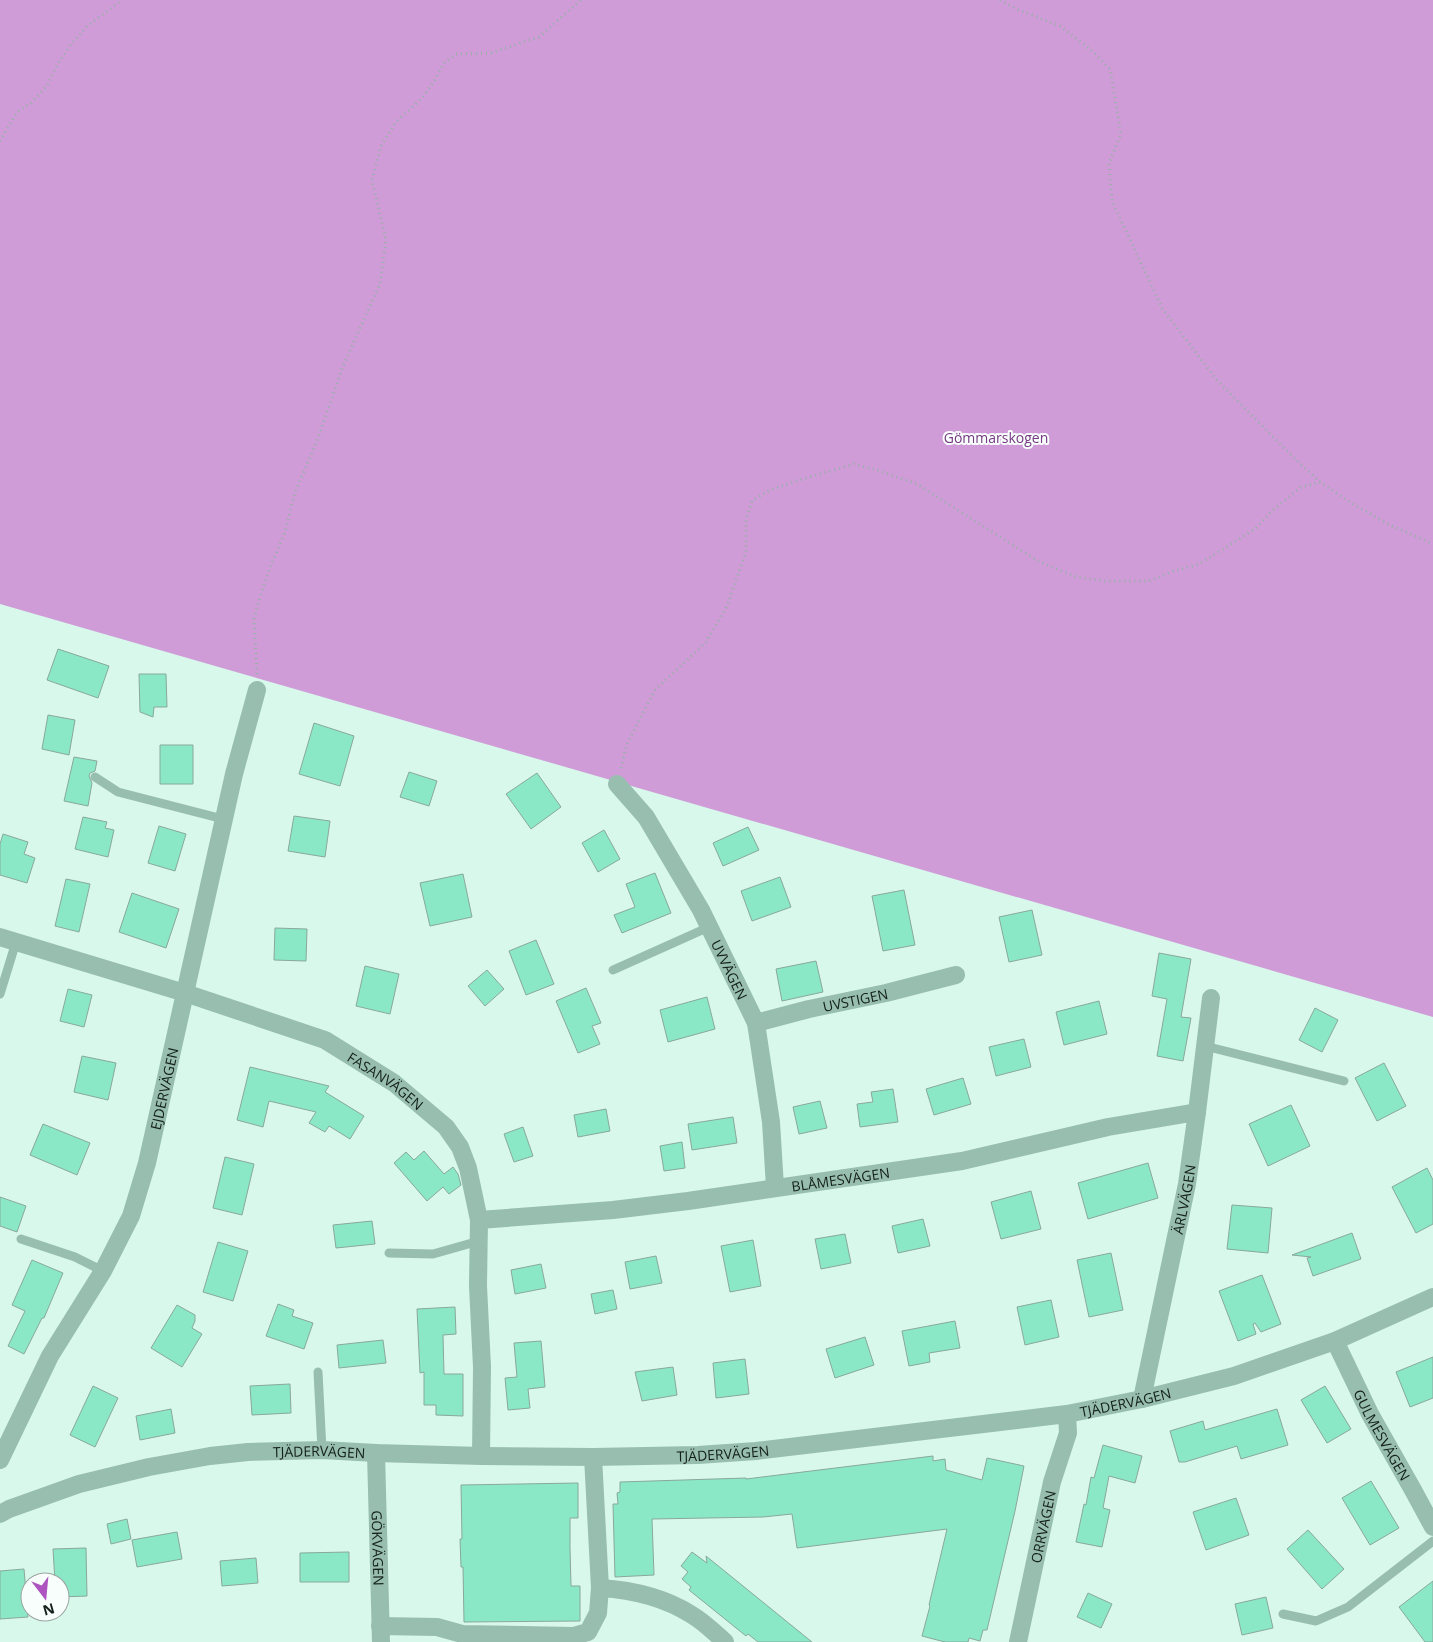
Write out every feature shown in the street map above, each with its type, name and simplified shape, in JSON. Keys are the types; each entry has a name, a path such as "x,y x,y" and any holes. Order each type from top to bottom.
{"street":[{"name":"EJDERVÄGEN","path":"0,1460 50,1356 103,1271 131,1216 144,1172 234,774 257,690"},
{"name":"UVVÄGEN","path":"613,783 646,817 702,910 756,1023 771,1122 775,1187"},
{"name":"FASANVÄGEN","path":"8,940 185,993 325,1040 394,1083 446,1127 460,1147 468,1168 479,1220 478,1286 482,1367 481,1456"},
{"name":"UVSTIGEN","path":"756,1023 956,975"},
{"name":"ÄRLVÄGEN","path":"1142,1399 1185,1193 1211,998"},
{"name":"BLÅMESVÄGEN","path":"479,1220 613,1210 688,1201 962,1161 1108,1127 1197,1112"},
{"name":"TJÄDERVÄGEN","path":"0,1514 78,1484 210,1456 248,1452 322,1450 481,1456 593,1457 698,1455 756,1451 1067,1414 1142,1399 1234,1376 1335,1341 1433,1297"},
{"name":"GULMESVÄGEN","path":"1335,1341 1370,1414 1433,1527"},
{"name":"ORRVÄGEN","path":"1018,1642 1052,1482 1068,1433 1067,1414"},
{"name":"GÖKVÄGEN","path":"376,1453 381,1634"},
{"path":"381,1634 437,1627 462,1634 574,1636 588,1632 598,1613 600,1588 593,1457"},
{"path":"600,1588 622,1589 663,1599 693,1615 725,1642"}],"lane":[{"path":"95,776 118,792 224,819"},
{"path":"613,970 709,927"},
{"path":"0,994 8,940"},
{"path":"1205,1046 1344,1081"},
{"path":"21,1239 76,1257 103,1271"},
{"path":"389,1253 434,1254 479,1241"},
{"path":"318,1372 322,1450"},
{"path":"1283,1614 1316,1621 1348,1607 1433,1541"}],"path":[{"path":"0,141 17,112 31,103 47,86 69,47 87,26 122,0"},
{"path":"257,690 254,619 261,594 270,565 285,532 295,492 317,441 343,366 380,284 386,240 372,180 381,146 396,122 422,98 444,62 456,54 491,53 539,37 581,0"},
{"path":"1000,0 1019,10 1060,26 1092,51 1110,69 1121,134 1109,163 1112,201 1162,308 1216,379 1320,482 1348,501 1390,525 1433,544"},
{"path":"613,783 627,744 655,690 706,642 727,606 746,552 746,519 752,501 770,490 854,464 917,484 1038,561 1076,577 1105,581 1149,581 1199,564 1255,530 1273,510 1301,487 1320,482"}],"green space":[{"name":"Gömmarskogen","path":"0,0 1433,0 1433,1017 0,604"}],"building":[{"path":"58,649 109,666 98,698 47,680"},
{"path":"139,674 166,674 167,707 154,707 153,717 140,712"},
{"path":"48,715 75,720 69,755 42,749"},
{"path":"314,723 354,736 340,786 299,774"},
{"path":"160,745 193,745 193,784 160,784"},
{"path":"74,757 97,761 95,771 90,773 89,776 92,783 88,806 64,801"},
{"path":"409,772 437,781 429,806 400,797"},
{"path":"537,773 561,807 531,829 506,794"},
{"path":"294,816 330,821 325,857 288,851"},
{"path":"83,817 107,822 105,828 114,830 108,857 75,849"},
{"path":"159,826 186,834 175,871 148,863"},
{"path":"748,827 759,850 723,866 713,843"},
{"path":"604,830 620,859 598,872 582,843"},
{"path":"3,834 28,842 24,854 35,858 27,883 0,875 0,844"},
{"path":"655,873 671,913 622,933 614,915 635,907 626,884"},
{"path":"463,874 472,917 430,926 420,883"},
{"path":"780,877 791,907 752,921 741,891"},
{"path":"66,879 90,884 79,932 55,926"},
{"path":"904,890 915,945 883,951 872,896"},
{"path":"132,893 179,909 166,948 119,932"},
{"path":"1032,910 1042,955 1009,962 999,917"},
{"path":"275,928 307,929 306,961 274,960"},
{"path":"536,940 554,984 526,995 509,951"},
{"path":"1159,953 1191,959 1181,1017 1191,1018 1183,1061 1157,1056 1167,999 1152,996"},
{"path":"816,961 823,992 782,1001 776,969"},
{"path":"365,966 399,974 390,1014 356,1006"},
{"path":"487,970 504,989 485,1006 468,986"},
{"path":"586,988 601,1023 592,1026 600,1044 578,1053 556,1001"},
{"path":"68,989 92,995 84,1027 60,1021"},
{"path":"707,997 715,1029 668,1042 660,1010"},
{"path":"1099,1001 1107,1034 1064,1045 1056,1012"},
{"path":"1315,1008 1338,1020 1322,1052 1299,1040"},
{"path":"1024,1039 1031,1067 996,1076 989,1047"},
{"path":"82,1056 116,1063 108,1100 74,1092"},
{"path":"1384,1063 1406,1106 1377,1121 1355,1078"},
{"path":"250,1067 329,1086 325,1092 364,1116 350,1139 329,1126 325,1132 309,1123 316,1112 269,1101 263,1127 237,1120"},
{"path":"963,1078 971,1104 934,1115 926,1089"},
{"path":"893,1089 898,1122 860,1127 857,1104 873,1102 871,1092"},
{"path":"820,1101 827,1128 799,1134 793,1107"},
{"path":"1291,1105 1310,1146 1268,1166 1249,1124"},
{"path":"606,1109 610,1131 578,1137 574,1115"},
{"path":"733,1117 737,1143 692,1150 688,1124"},
{"path":"43,1124 90,1143 77,1175 30,1155"},
{"path":"523,1127 533,1156 514,1162 504,1134"},
{"path":"682,1142 685,1168 664,1171 660,1146"},
{"path":"424,1151 444,1174 453,1167 458,1174 461,1185 449,1194 443,1187 427,1201 394,1163 406,1152 414,1160"},
{"path":"225,1157 254,1164 242,1215 213,1208"},
{"path":"1148,1163 1158,1198 1088,1219 1078,1183"},
{"path":"1427,1168 1433,1180 1433,1224 1416,1233 1392,1187"},
{"path":"1031,1191 1041,1229 1001,1239 991,1202"},
{"path":"0,1197 26,1206 17,1232 0,1226"},
{"path":"1232,1205 1272,1208 1268,1253 1227,1249"},
{"path":"923,1219 930,1246 898,1253 892,1226"},
{"path":"372,1221 375,1244 336,1248 333,1225"},
{"path":"1352,1233 1361,1259 1313,1276 1307,1258 1311,1257 1292,1255"},
{"path":"845,1234 851,1263 821,1269 815,1239"},
{"path":"753,1240 761,1286 730,1292 721,1246"},
{"path":"218,1242 248,1251 233,1301 203,1292"},
{"path":"1111,1253 1123,1310 1089,1317 1077,1260"},
{"path":"656,1256 662,1283 630,1289 625,1262"},
{"path":"32,1260 63,1273 44,1318 42,1318 24,1354 8,1346 25,1311 12,1305"},
{"path":"541,1264 546,1288 515,1294 511,1270"},
{"path":"1262,1275 1281,1324 1261,1332 1255,1323 1253,1324 1256,1334 1238,1341 1219,1291"},
{"path":"613,1290 617,1309 595,1314 591,1294"},
{"path":"1051,1300 1059,1337 1025,1345 1017,1307"},
{"path":"278,1304 294,1310 292,1316 313,1323 304,1349 266,1336"},
{"path":"177,1305 195,1315 192,1328 202,1334 182,1367 151,1348"},
{"path":"455,1307 456,1334 443,1335 444,1374 463,1374 463,1416 436,1415 436,1405 424,1405 424,1372 420,1373 417,1309"},
{"path":"955,1321 960,1348 929,1353 930,1362 909,1366 902,1331"},
{"path":"865,1337 874,1365 835,1378 826,1349"},
{"path":"383,1340 386,1363 339,1368 337,1345"},
{"path":"541,1341 545,1387 528,1389 530,1408 508,1410 505,1378 517,1377 514,1343"},
{"path":"1433,1357 1433,1398 1410,1407 1396,1372"},
{"path":"745,1359 749,1394 716,1398 713,1363"},
{"path":"673,1367 677,1395 642,1401 635,1372"},
{"path":"290,1384 291,1413 252,1415 250,1386"},
{"path":"93,1386 118,1398 95,1447 70,1435"},
{"path":"1325,1386 1351,1429 1327,1443 1301,1400"},
{"path":"171,1409 175,1433 140,1440 136,1416"},
{"path":"1277,1409 1288,1445 1241,1459 1237,1446 1185,1462 1179,1462 1170,1431 1203,1421 1205,1430"},
{"path":"1103,1445 1142,1456 1135,1483 1109,1476 1103,1508 1110,1510 1102,1547 1076,1542 1091,1477 1094,1478"},
{"path":"933,1456 933,1461 945,1459 946,1470 982,1480 987,1458 1024,1466 987,1630 983,1630 980,1641 969,1638 968,1642 945,1642 922,1636 947,1529 797,1548 792,1514 763,1517 652,1519 654,1575 615,1577 613,1504 618,1504 617,1493 620,1492 620,1482 746,1479"},
{"path":"1371,1481 1399,1528 1370,1545 1342,1498"},
{"path":"578,1483 578,1518 570,1518 570,1548 571,1586 580,1586 580,1621 464,1622 463,1567 461,1567 460,1539 462,1539 461,1485"},
{"path":"1236,1498 1249,1535 1206,1550 1193,1512"},
{"path":"127,1519 131,1539 111,1544 107,1524"},
{"path":"1308,1530 1344,1569 1322,1589 1287,1549"},
{"path":"177,1532 182,1559 137,1567 132,1540"},
{"path":"86,1548 87,1596 70,1597 70,1572 54,1572 53,1549"},
{"path":"349,1552 349,1582 300,1582 300,1553"},
{"path":"692,1552 707,1563 706,1556 812,1642 758,1642 748,1634 746,1636 689,1590 691,1587 682,1579 688,1572 681,1566"},
{"path":"256,1558 258,1583 222,1586 220,1561"},
{"path":"24,1569 24,1572 20,1572 20,1618 0,1619 0,1571"},
{"path":"1433,1581 1433,1642 1425,1642 1399,1607"},
{"path":"1088,1593 1112,1604 1101,1628 1077,1617"},
{"path":"1266,1597 1273,1628 1242,1635 1235,1604"}]}
